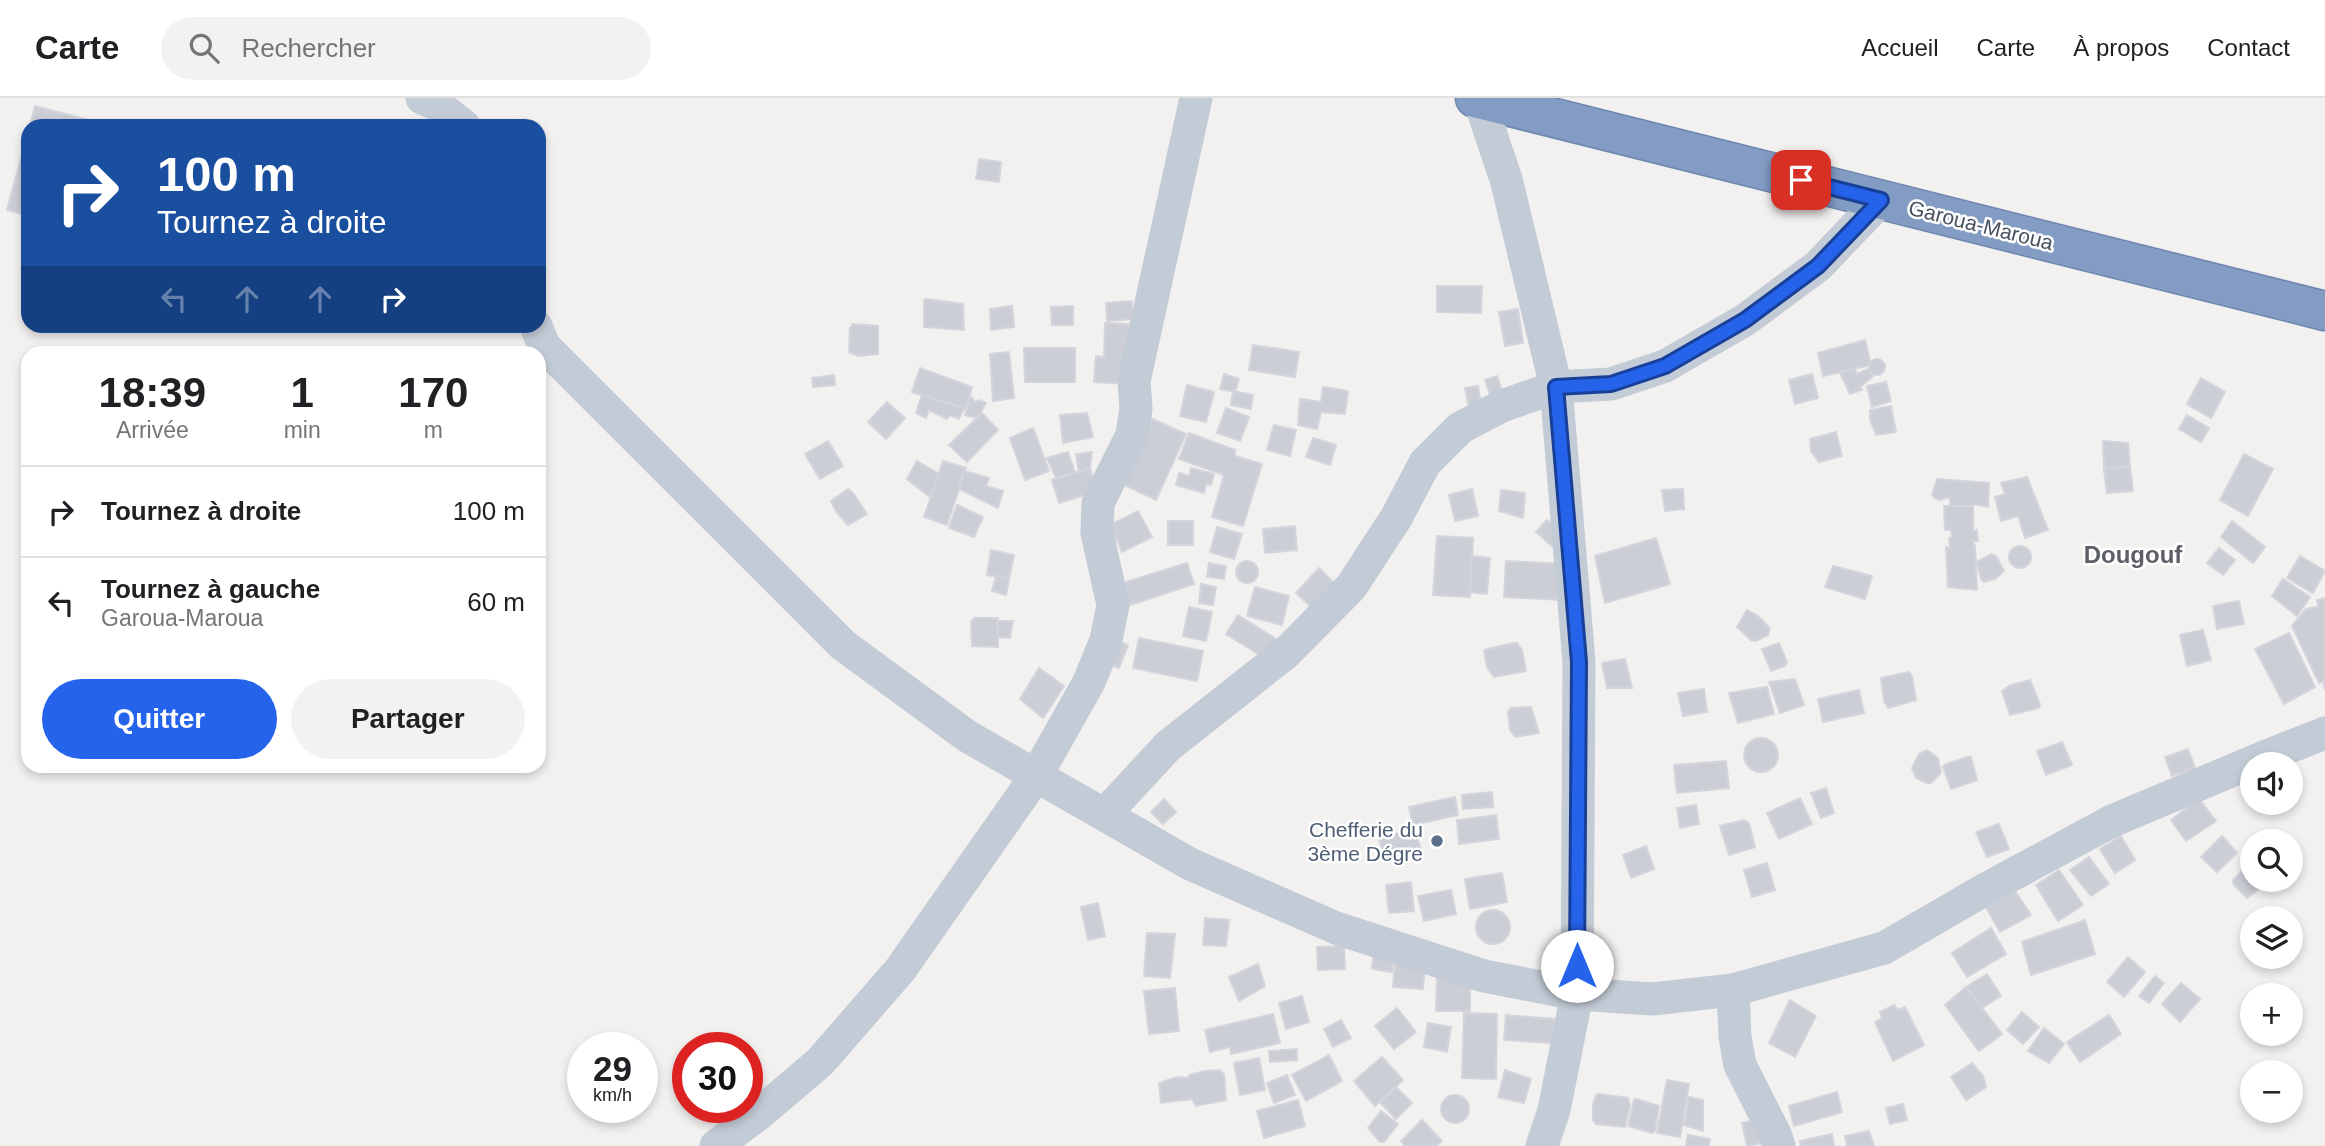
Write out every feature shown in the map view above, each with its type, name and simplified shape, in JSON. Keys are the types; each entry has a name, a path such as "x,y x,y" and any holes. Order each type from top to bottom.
{"highway":[{"name":"Garoua-Maroua","path":"1477,99 2325,311"}],"street":[{"path":"422,98 436,104 455,119"},
{"path":"716,1146 820,1062 900,970 1036,776 1088,682 1107,640 1113,605 1097,533 1098,503 1132,435 1136,408 1134,381 1196,98"},
{"path":"1477,99 1506,179 1556,387 1579,662 1577,994 1554,1110 1542,1146"},
{"path":"1105,814 1168,746 1287,652 1350,587 1396,518 1425,463 1460,428 1502,406 1556,387 1611,384 1665,366 1745,320 1818,266 1881,200"},
{"path":"546,348 843,645 967,736 1190,864 1336,928 1484,976 1577,994 1652,999 1733,990 1884,948 2112,821 2325,733"},
{"path":"1733,990 1735,1037 1740,1065 1779,1146"}],"building":[{"path":"35,106 85,119 32,119"},
{"path":"21,158 21,214 7,210"},
{"path":"979,159 1001,162 999,182 976,179"},
{"path":"1437,286 1482,286 1481,313 1437,312"},
{"path":"924,300 963,304 964,330 924,327"},
{"path":"1132,301 1133,319 1107,321 1106,303"},
{"path":"1012,306 1014,327 991,330 990,309"},
{"path":"1073,306 1073,325 1052,325 1051,307"},
{"path":"1518,309 1523,343 1505,346 1499,312"},
{"path":"1105,323 1129,324 1127,384 1094,382 1096,356 1104,357"},
{"path":"853,324 878,326 878,354 858,356 849,352 850,328"},
{"path":"1865,340 1871,365 1823,376 1818,353"},
{"path":"1253,345 1299,352 1295,377 1249,370"},
{"path":"1024,348 1075,348 1075,382 1025,382"},
{"path":"1009,352 1014,398 993,401 990,354"},
{"path":"1877,359 1883,361 1883,373 1877,375 1871,373 1869,367 1871,361"},
{"path":"920,368 972,387 966,409 912,392"},
{"path":"1855,369 1857,374 1868,369 1873,376 1860,387 1862,390 1850,394 1840,373"},
{"path":"1224,374 1239,379 1235,392 1220,389"},
{"path":"1812,374 1818,398 1795,404 1789,380"},
{"path":"834,375 835,385 813,387 812,378"},
{"path":"1497,376 1504,397 1492,401 1485,380"},
{"path":"2201,378 2225,392 2211,418 2187,404"},
{"path":"1886,382 1891,401 1872,407 1867,386"},
{"path":"1187,385 1214,392 1206,422 1180,416"},
{"path":"1478,386 1482,410 1470,413 1465,388"},
{"path":"1323,387 1348,391 1345,414 1321,412 1317,429 1298,425 1300,399 1321,402"},
{"path":"1233,391 1253,395 1251,409 1231,405"},
{"path":"922,395 964,408 959,419 950,415 947,419 929,410 926,418 916,413"},
{"path":"971,397 975,402 979,400 986,403 977,418 965,415"},
{"path":"887,402 905,418 886,439 868,422"},
{"path":"1891,406 1896,432 1876,435 1870,419 1870,410"},
{"path":"1226,408 1249,417 1240,441 1217,433"},
{"path":"982,413 998,430 967,462 949,445"},
{"path":"1087,413 1093,437 1063,443 1060,415"},
{"path":"2187,415 2209,428 2201,442 2179,429"},
{"path":"1148,417 1186,434 1156,500 1118,482"},
{"path":"1274,425 1296,430 1290,456 1267,450"},
{"path":"1033,428 1049,471 1025,480 1010,438"},
{"path":"1836,432 1842,456 1819,462 1811,451 1810,439"},
{"path":"1189,433 1235,450 1235,456 1262,464 1243,526 1212,517 1224,475 1179,459"},
{"path":"1313,438 1336,445 1330,465 1306,457"},
{"path":"828,441 843,466 820,479 805,454"},
{"path":"2103,441 2128,443 2130,466 2104,469"},
{"path":"1068,452 1075,473 1056,478 1047,458"},
{"path":"1092,452 1090,468 1079,472 1076,454"},
{"path":"2244,454 2273,469 2248,516 2220,500"},
{"path":"917,461 939,474 931,498 907,479"},
{"path":"943,461 966,468 947,525 924,517"},
{"path":"2130,466 2133,491 2107,493 2104,469"},
{"path":"1090,468 1097,491 1059,503 1052,480"},
{"path":"1191,468 1214,474 1211,485 1206,484 1204,493 1176,485 1179,473 1189,476"},
{"path":"964,471 989,478 986,486 1003,491 998,508 959,489"},
{"path":"2027,477 2048,530 2025,538 2018,516 2001,521 1995,497 2005,494 2001,483"},
{"path":"1937,479 1989,483 1988,507 1973,504 1950,506 1950,497 1940,500 1934,498 1932,495"},
{"path":"848,489 867,514 848,525 831,501"},
{"path":"1472,489 1478,516 1455,521 1449,495"},
{"path":"1683,489 1684,509 1665,511 1662,490"},
{"path":"1501,490 1525,493 1523,518 1499,511"},
{"path":"957,505 983,517 974,537 949,528"},
{"path":"1944,506 1973,506 1973,531 1977,530 1978,541 1972,541 1975,546 1977,590 1948,587 1946,547 1950,548 1949,538 1952,538 1951,530 1945,530"},
{"path":"1138,511 1152,537 1122,552 1110,525"},
{"path":"1547,520 1564,535 1553,547 1536,532"},
{"path":"1168,521 1193,521 1193,545 1168,545"},
{"path":"2232,521 2265,547 2253,563 2221,537"},
{"path":"1295,526 1297,550 1265,553 1263,529"},
{"path":"1217,527 1242,534 1234,559 1210,552"},
{"path":"1437,536 1473,538 1470,597 1433,595"},
{"path":"1656,538 1670,584 1605,603 1595,556"},
{"path":"2016,546 2024,546 2031,553 2031,561 2024,568 2016,568 2009,561 2009,553"},
{"path":"2219,548 2235,560 2223,575 2207,563"},
{"path":"991,550 1014,555 1009,579 987,575"},
{"path":"1991,554 1996,556 2004,571 1995,579 1984,582 1977,562"},
{"path":"1472,556 1490,558 1487,594 1470,592"},
{"path":"2300,556 2325,571 2313,593 2287,578"},
{"path":"1247,561 1255,564 1258,572 1255,580 1247,583 1239,580 1236,572 1239,564"},
{"path":"1506,561 1563,564 1562,600 1504,597"},
{"path":"1187,563 1194,584 1127,606 1120,584"},
{"path":"1209,563 1226,566 1224,579 1207,577"},
{"path":"1833,566 1872,576 1865,599 1825,587"},
{"path":"1319,568 1337,586 1314,610 1296,593"},
{"path":"996,576 1009,579 1006,595 992,591"},
{"path":"2283,579 2310,597 2297,616 2272,596"},
{"path":"1201,584 1216,587 1213,605 1199,603"},
{"path":"1255,587 1289,596 1282,625 1247,616"},
{"path":"2325,598 2325,690 2323,681 2319,683 2292,626 2306,609 2318,607 2317,600"},
{"path":"2239,601 2244,624 2217,629 2213,606"},
{"path":"1189,607 1212,612 1206,641 1183,636"},
{"path":"1747,610 1770,628 1768,635 1756,641 1751,640 1737,627"},
{"path":"1238,615 1276,639 1265,658 1226,634"},
{"path":"974,618 998,618 998,647 972,646 971,622"},
{"path":"998,621 1013,621 1010,638 998,637"},
{"path":"2203,630 2211,660 2187,666 2180,635"},
{"path":"2289,633 2315,687 2284,704 2255,649"},
{"path":"1139,638 1203,651 1197,681 1133,668"},
{"path":"1118,641 1128,645 1119,668 1110,665"},
{"path":"1517,643 1522,650 1526,671 1494,677 1487,667 1484,650"},
{"path":"1779,643 1787,662 1785,666 1771,671 1762,649"},
{"path":"1625,659 1632,688 1607,688 1602,663"},
{"path":"1039,668 1064,686 1043,718 1020,699"},
{"path":"1909,672 1916,700 1888,708 1884,701 1881,678"},
{"path":"1795,679 1804,705 1780,713 1769,682"},
{"path":"2030,680 2040,704 2039,708 2010,715 2002,691 2011,685"},
{"path":"1767,687 1774,714 1738,723 1729,693"},
{"path":"1704,689 1707,712 1683,716 1678,693"},
{"path":"1859,690 1864,713 1823,722 1818,699"},
{"path":"1531,707 1539,733 1515,737 1510,730 1508,711 1511,708"},
{"path":"1761,738 1773,743 1778,755 1773,767 1761,772 1749,767 1744,755 1749,743"},
{"path":"2062,742 2072,765 2046,775 2037,751"},
{"path":"2188,749 2195,768 2172,776 2165,757"},
{"path":"1927,750 1938,758 1941,773 1931,783 1916,778 1912,768 1919,754"},
{"path":"1971,757 1977,780 1951,789 1943,767"},
{"path":"1726,761 1729,788 1677,793 1674,765"},
{"path":"1826,788 1834,813 1821,818 1811,793"},
{"path":"1492,792 1493,807 1463,809 1462,795"},
{"path":"1455,797 1458,815 1413,825 1409,807"},
{"path":"1800,798 1812,824 1779,839 1767,813"},
{"path":"1164,799 1176,812 1163,824 1151,812"},
{"path":"2199,799 2216,821 2186,841 2171,820"},
{"path":"1696,805 1699,824 1680,828 1677,808"},
{"path":"1496,815 1499,839 1459,844 1457,820"},
{"path":"1744,820 1749,823 1755,847 1729,855 1720,826"},
{"path":"1999,824 2009,849 1987,857 1976,832"},
{"path":"1414,828 1421,850 1386,861 1379,839"},
{"path":"2121,836 2135,860 2115,873 2100,849"},
{"path":"2222,836 2237,853 2217,872 2201,857"},
{"path":"1646,846 1654,869 1631,878 1623,855"},
{"path":"2089,857 2109,884 2091,896 2070,870"},
{"path":"1767,863 1775,890 1752,897 1744,870"},
{"path":"2059,870 2083,905 2058,921 2036,885"},
{"path":"1502,873 1507,902 1470,909 1465,879"},
{"path":"2240,873 2240,891 2234,885 2233,880"},
{"path":"1411,882 1414,911 1389,913 1386,885"},
{"path":"1451,890 1456,914 1424,921 1418,896"},
{"path":"2015,891 2031,915 2000,932 1986,907"},
{"path":"2241,892 2255,892 2247,898"},
{"path":"1098,903 1105,936 1088,940 1081,907"},
{"path":"1493,910 1505,915 1510,927 1505,939 1493,944 1481,939 1476,927 1481,915"},
{"path":"1205,918 1229,920 1226,946 1203,945"},
{"path":"2085,920 2095,954 2031,975 2022,942"},
{"path":"1991,928 2006,954 1967,977 1952,953"},
{"path":"1147,933 1175,934 1170,978 1144,976"},
{"path":"1344,946 1345,969 1318,970 1317,947"},
{"path":"1374,950 1394,952 1392,972 1372,969"},
{"path":"2128,957 2145,972 2124,997 2107,982"},
{"path":"1395,962 1425,964 1423,989 1393,987"},
{"path":"1258,964 1265,986 1239,1001 1229,977"},
{"path":"1987,974 2001,996 1982,1008 1966,987"},
{"path":"1437,976 1470,976 1470,1011 1436,1011"},
{"path":"2155,976 2164,983 2149,1003 2139,996"},
{"path":"2181,983 2200,999 2180,1022 2162,1004"},
{"path":"1966,987 2002,1034 1979,1051 1945,1005"},
{"path":"1175,988 1179,1031 1149,1034 1144,991"},
{"path":"1302,996 1309,1022 1286,1029 1279,1003"},
{"path":"1790,1000 1816,1016 1795,1057 1769,1043"},
{"path":"1894,1005 1898,1010 1905,1007 1924,1045 1893,1061 1875,1022 1882,1018 1880,1012"},
{"path":"1397,1008 1416,1032 1394,1049 1375,1026"},
{"path":"2022,1012 2039,1027 2023,1044 2007,1030"},
{"path":"1464,1013 1497,1014 1496,1079 1462,1078"},
{"path":"1273,1014 1280,1043 1231,1054 1230,1047 1210,1052 1205,1030"},
{"path":"1506,1015 1555,1019 1553,1043 1504,1040"},
{"path":"2109,1015 2121,1034 2080,1062 2067,1042"},
{"path":"1341,1020 1351,1038 1333,1047 1324,1029"},
{"path":"1428,1023 1451,1027 1447,1052 1424,1047"},
{"path":"2044,1028 2064,1044 2049,1063 2028,1051"},
{"path":"1297,1049 1297,1060 1270,1062 1269,1051"},
{"path":"1329,1055 1342,1081 1306,1101 1292,1075"},
{"path":"1382,1057 1403,1080 1375,1106 1354,1081"},
{"path":"1259,1058 1265,1090 1240,1095 1234,1063"},
{"path":"1972,1063 1983,1076 1986,1087 1966,1100 1951,1077"},
{"path":"1219,1070 1224,1074 1226,1100 1196,1106 1192,1099 1161,1103 1159,1083"},
{"path":"1505,1070 1531,1079 1524,1103 1498,1097"},
{"path":"1287,1075 1295,1095 1274,1103 1267,1083"},
{"path":"1667,1080 1689,1084 1680,1137 1657,1133"},
{"path":"1396,1087 1412,1103 1396,1119 1380,1102"},
{"path":"1837,1092 1842,1112 1794,1126 1789,1106"},
{"path":"1455,1095 1465,1099 1469,1109 1465,1119 1455,1123 1445,1119 1441,1109 1445,1099"},
{"path":"1596,1095 1628,1098 1630,1106 1625,1127 1596,1124 1593,1120 1593,1105"},
{"path":"1689,1097 1703,1100 1703,1131 1684,1125"},
{"path":"1636,1099 1659,1106 1655,1131 1652,1133 1628,1126"},
{"path":"1298,1100 1305,1126 1264,1138 1257,1111"},
{"path":"1903,1104 1907,1120 1890,1124 1886,1108"},
{"path":"1381,1111 1398,1124 1384,1142 1380,1142 1368,1128"},
{"path":"1764,1118 1769,1142 1747,1146 1742,1123"},
{"path":"1422,1120 1442,1141 1436,1146 1405,1146 1401,1141"},
{"path":"1869,1131 1874,1146 1847,1146 1845,1136"},
{"path":"1832,1134 1834,1146 1801,1146 1800,1141"},
{"path":"1688,1135 1710,1139 1709,1146 1686,1146"}],"place":[{"name":"Chefferie du 3ème Dégre","path":"1437,841"}],"district":[{"name":"Dougouf","path":"2133,554"}],"route":[{"path":"1577,966 1579,662 1556,387 1611,384 1665,366 1745,320 1818,266 1881,200 1801,180"}]}
